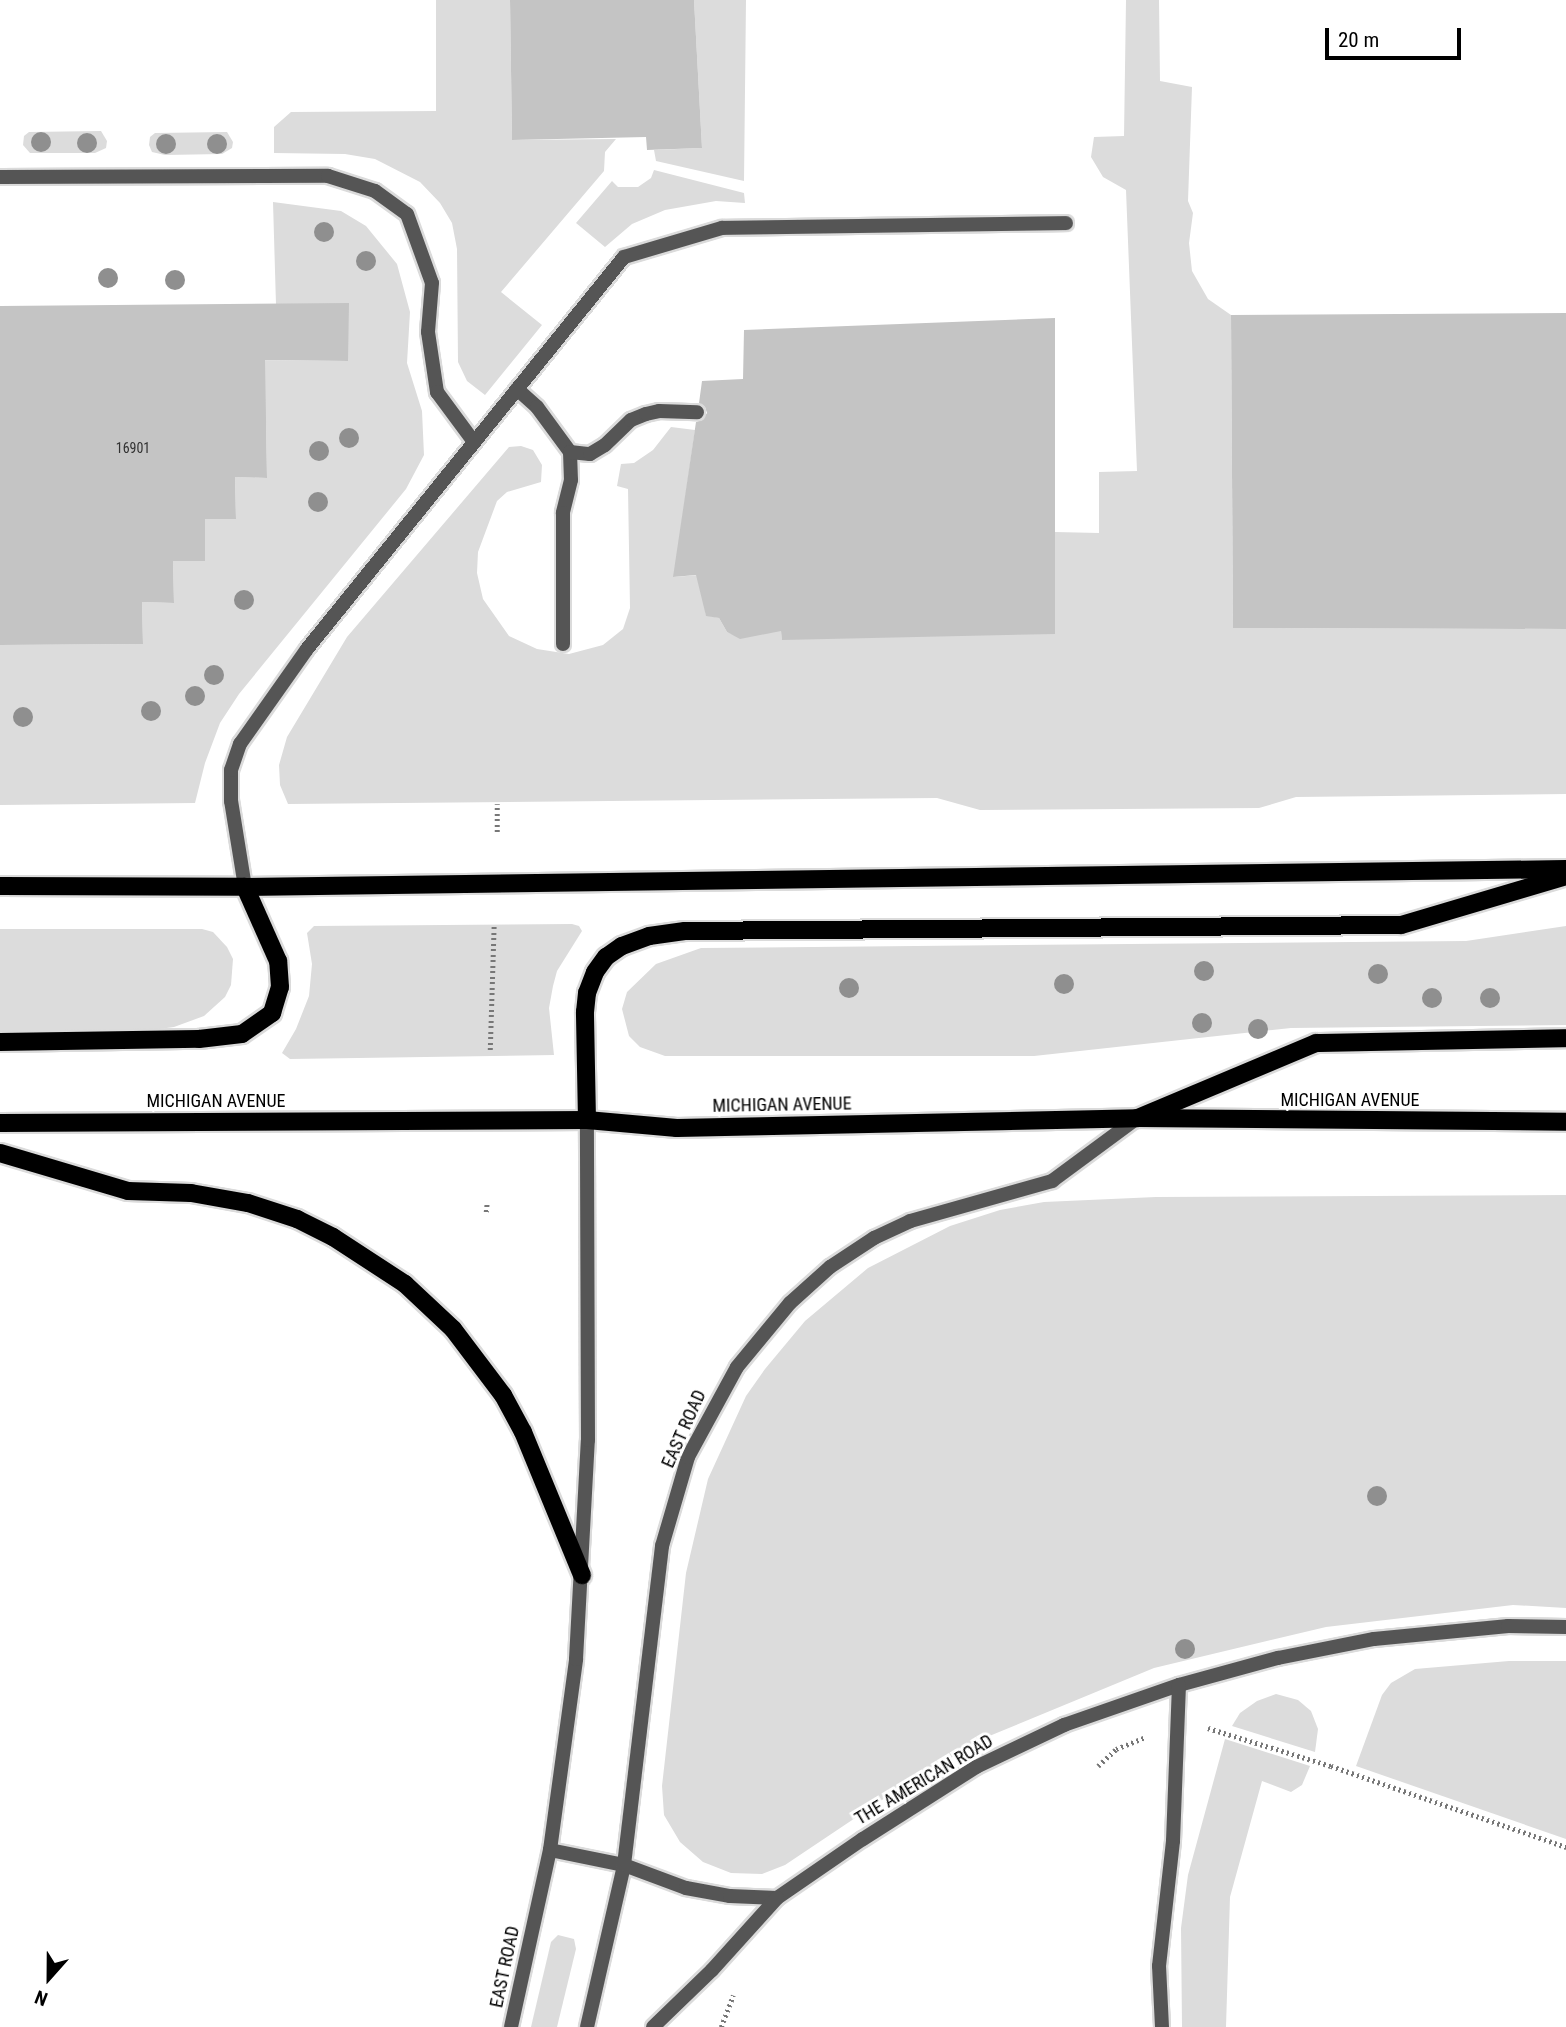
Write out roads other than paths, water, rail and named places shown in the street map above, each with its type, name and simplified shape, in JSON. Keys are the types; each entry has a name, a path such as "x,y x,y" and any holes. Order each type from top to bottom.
{"main road":[{"path":"0,886 245,887 1566,869"},
{"path":"587,1120 587,993 595,972 606,957 622,946 649,936 685,931 1401,925 1566,876"},
{"path":"0,1042 199,1039 242,1034 272,1013 280,987 278,961 245,887"},
{"path":"1137,1118 1316,1043 1566,1038"},
{"name":"MICHIGAN AVENUE","path":"0,1123 587,1120 677,1128 1137,1118 1566,1122"},
{"path":"0,1153 128,1191 191,1193 248,1202 297,1219 333,1237 405,1284 453,1329 503,1395 523,1432 582,1575"}],"street":[{"path":"0,177 328,176 375,191 407,214 432,283 428,332 437,392 474,442"},
{"path":"245,887 231,801 232,770 240,744 307,649 624,257 722,228 1066,223"},
{"path":"517,389 537,407 570,452 571,480 563,513 563,643"},
{"path":"570,452 590,454 605,445 631,420 646,414 659,411 697,412"},
{"name":"EAST ROAD","path":"587,2027 624,1864 662,1546 688,1457 737,1367 790,1303 830,1267 874,1238 909,1221 1052,1181 1137,1118"},
{"name":"EAST ROAD","path":"512,2027 550,1850 566,1740 582,1575 588,1440 587,1120"},
{"name":"THE AMERICAN ROAD","path":"653,2027 712,1970 777,1898 976,1767 1064,1725 1179,1685 1278,1658 1374,1639 1508,1626 1566,1627"},
{"path":"1162,2027 1159,1966 1173,1841 1179,1685"},
{"path":"550,1850 624,1864 686,1888 730,1896 777,1898"}]}
